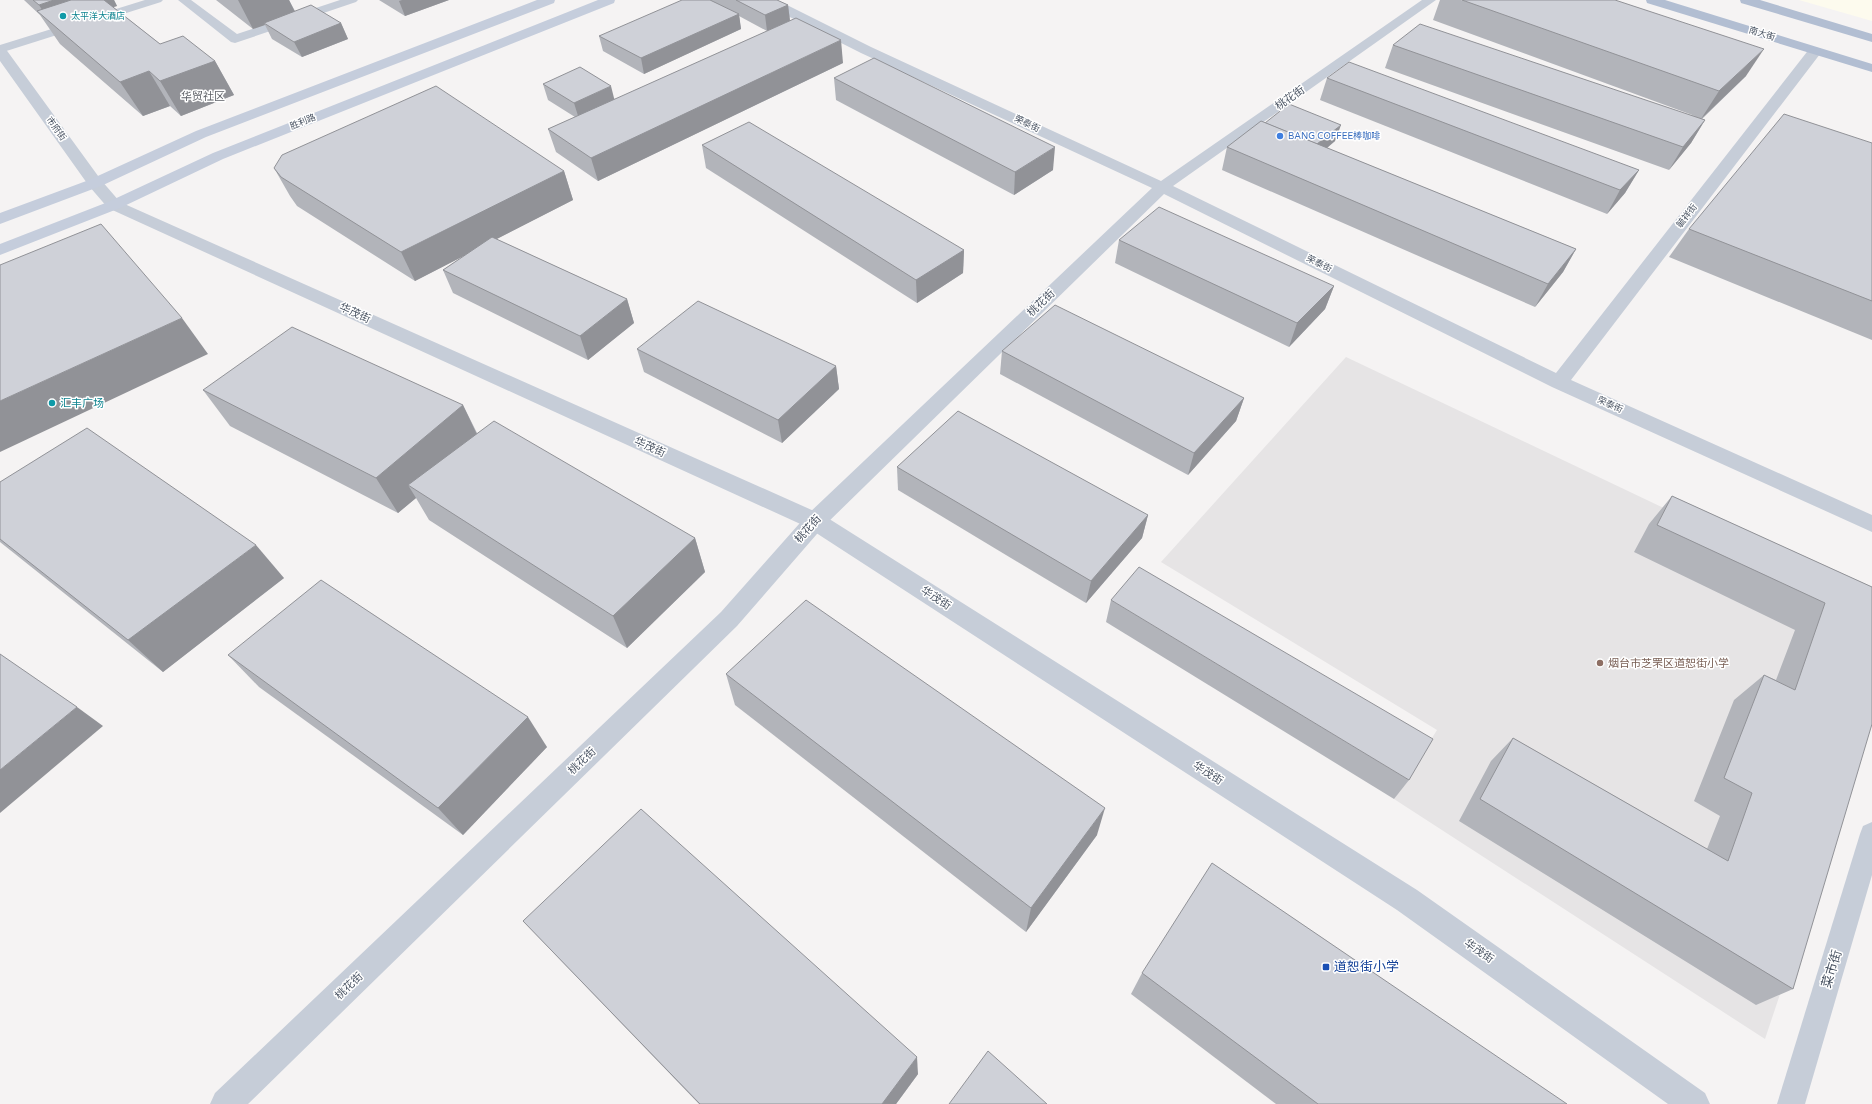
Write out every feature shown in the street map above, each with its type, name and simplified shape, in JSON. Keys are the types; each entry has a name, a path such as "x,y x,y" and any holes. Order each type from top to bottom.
{"main road":[{"path":"0,219 95,183 201,134 549,0"},
{"name":"胜利路","path":"0,250 114,205 218,156 609,0"},
{"name":"南大街","path":"1652,0 1872,68"},
{"path":"1746,0 1872,38"}],"street":[{"name":"荣泰街","path":"767,0 866,50 1162,187 1559,382 1872,524"},
{"name":"桃花街","path":"226,1104 729,619 815,521 1162,187 1430,0"},
{"name":"市府街","path":"0,50 95,183 114,205"},
{"name":"毓祥街","path":"1559,382 1815,51"},
{"name":"华茂街","path":"114,205 815,521 1407,900 1694,1104"}],"lane":[{"path":"0,50 157,0"},
{"path":"184,0 235,39 352,0"},
{"name":"菜市街","path":"1791,1104 1872,834"}],"shaded area":[{"path":"1799,0 1872,0 1872,21"},
{"name":"烟台市芝罘区道恕街小学","path":"1346,357 1872,607 1872,719 1765,1039 1394,799 1437,730 1161,562"}],"building":[{"path":"33,0 54,0 39,5"},
{"path":"71,0 104,0 160,44 183,36 215,61 160,81 149,71 120,82 37,11"},
{"path":"682,0 710,0 739,14 641,58 599,36"},
{"path":"736,0 777,0 788,5 765,15"},
{"path":"1462,0 1615,0 1764,49 1719,91"},
{"path":"311,5 341,23 294,42 264,23"},
{"path":"796,18 841,40 591,158 548,129"},
{"path":"1420,24 1705,120 1683,147 1393,45"},
{"path":"874,58 1055,147 1015,172 834,78"},
{"path":"1349,62 1639,170 1620,190 1327,78"},
{"path":"580,67 611,86 574,103 543,84"},
{"path":"436,86 564,171 401,252 281,177 274,168 282,155"},
{"path":"1289,104 1341,125 1317,144 1265,123"},
{"path":"1784,114 1872,143 1872,301 1689,229"},
{"path":"1261,121 1576,249 1548,284 1227,147"},
{"path":"749,122 964,250 916,280 702,145"},
{"path":"1159,207 1334,286 1297,323 1119,240"},
{"path":"101,224 182,318 0,401 0,265"},
{"path":"492,237 627,299 580,336 443,270"},
{"path":"698,301 836,366 778,420 637,349"},
{"path":"1055,305 1244,398 1194,453 1002,351"},
{"path":"292,327 463,405 376,478 203,390"},
{"path":"958,411 1148,515 1091,581 897,467"},
{"path":"494,421 695,538 613,616 408,485"},
{"path":"87,428 256,545 128,640 0,539 0,482"},
{"path":"1672,496 1872,587 1872,724 1793,989 1480,799 1513,738 1728,861 1752,793 1724,778 1764,675 1795,690 1825,603 1657,525"},
{"path":"1139,567 1433,739 1409,780 1111,600"},
{"path":"321,580 528,717 438,808 228,655"},
{"path":"806,600 1105,808 1031,908 726,674"},
{"path":"0,654 77,707 0,770"},
{"path":"641,809 917,1057 882,1104 700,1104 523,921"},
{"path":"1212,863 1567,1104 1318,1104 1142,973"},
{"path":"988,1051 1047,1104 949,1104"}],"place":[{"name":"太平洋大酒店","path":"63,16"},
{"name":"BANG COFFEE棒咖啡","path":"1280,136"},
{"name":"汇丰广场","path":"52,403"},
{"name":"烟台市芝罘区道恕街小学","path":"1600,663"},
{"name":"道恕街小学","path":"1326,967"}],"district":[{"name":"华贸社区","path":"203,96"}]}
